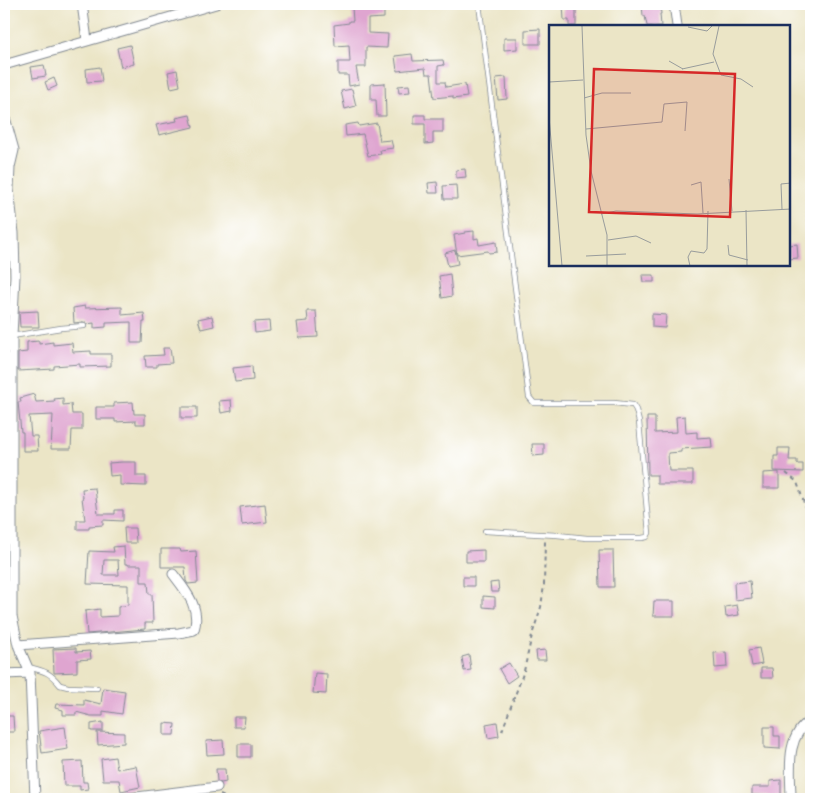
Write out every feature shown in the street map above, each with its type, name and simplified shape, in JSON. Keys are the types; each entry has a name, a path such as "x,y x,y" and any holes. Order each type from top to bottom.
{"street":[{"path":"82,4 87,40"},
{"path":"4,65 216,4"},
{"path":"674,4 677,25"},
{"path":"4,114 14,150 10,167 9,189 15,276 8,464 12,616 18,645 28,669 36,799"},
{"path":"18,645 180,633 194,630 196,613 192,599 173,574"},
{"path":"4,674 28,669"},
{"path":"791,799 791,753 797,733 811,720"},
{"path":"121,799 217,787"}],"lane":[{"path":"479,4 529,397 534,402 540,404 614,403 633,406 636,410 638,422 650,533 647,537 642,538 588,538 485,531"},
{"path":"12,336 84,326"},
{"path":"28,669 45,672 53,676 60,685 96,688"}],"path":[{"path":"786,473 797,482 806,509 811,514"},
{"path":"502,731 524,671 532,635 541,607 544,585 545,534"}],"building":[{"path":"563,4 576,4 576,25 569,25 569,20 564,20"},
{"path":"642,4 660,4 661,25 647,25 645,16 643,16"},
{"path":"369,6 369,9 384,9 384,18 368,19 368,33 388,34 387,48 366,47 366,67 356,67 359,84 349,86 348,75 338,75 338,62 350,62 349,45 335,46 334,25 353,21 352,7"},
{"path":"540,29 540,44 525,44 525,30"},
{"path":"504,38 517,38 517,49 504,50"},
{"path":"130,45 134,64 121,67 117,48"},
{"path":"412,54 413,61 443,60 444,65 438,66 438,82 445,82 446,87 465,84 467,97 453,99 453,96 434,98 431,74 426,74 425,68 397,71 395,56"},
{"path":"44,65 46,76 33,78 31,67"},
{"path":"100,67 102,81 87,82 86,69"},
{"path":"177,70 180,86 171,88 168,72"},
{"path":"506,77 507,99 498,100 496,78"},
{"path":"54,78 57,86 48,90 45,82"},
{"path":"385,83 386,116 377,116 376,100 371,100 371,84"},
{"path":"409,85 410,92 399,93 398,86"},
{"path":"352,89 356,106 345,109 341,91"},
{"path":"190,115 193,127 159,135 156,125 177,121 176,118"},
{"path":"414,115 425,115 425,119 443,119 443,132 433,132 433,143 425,144 425,124 414,124"},
{"path":"358,123 359,126 377,123 380,141 391,140 393,148 380,150 381,154 368,156 363,134 346,136 345,125"},
{"path":"465,169 466,177 456,178 456,170"},
{"path":"437,182 438,193 429,193 428,183"},
{"path":"456,185 457,199 444,199 443,186"},
{"path":"474,231 474,239 478,238 479,245 496,242 497,252 489,253 488,251 457,255 454,235"},
{"path":"797,244 798,258 790,259 790,245"},
{"path":"455,250 458,264 448,266 445,253"},
{"path":"450,274 452,296 442,298 439,276"},
{"path":"642,275 654,275 654,282 643,282"},
{"path":"85,306 85,308 122,307 122,315 144,313 145,322 143,322 142,343 131,343 131,322 106,323 106,327 94,328 94,323 74,323 73,308"},
{"path":"38,311 39,327 20,327 19,312"},
{"path":"307,311 316,311 318,337 299,338 297,322 308,321"},
{"path":"652,314 666,315 665,328 652,327"},
{"path":"212,316 214,326 201,329 198,319"},
{"path":"269,321 270,331 255,333 254,322"},
{"path":"39,341 39,344 53,342 53,345 72,343 73,352 91,351 91,354 111,354 111,366 80,367 80,364 54,366 54,369 18,371 18,353 27,352 27,342"},
{"path":"163,348 170,348 172,363 157,364 157,367 146,367 145,356 164,355"},
{"path":"252,366 253,380 235,382 233,368"},
{"path":"34,394 36,402 55,401 54,399 63,398 63,405 71,404 72,414 82,414 82,430 72,430 71,449 51,449 53,415 29,416 31,436 37,436 38,451 23,451 23,432 21,432 18,402 21,402 20,398"},
{"path":"231,400 232,411 221,413 219,401"},
{"path":"133,402 134,414 145,414 145,424 136,424 136,421 115,422 115,419 96,419 96,407 114,407 114,403"},
{"path":"181,407 197,407 197,418 181,418"},
{"path":"685,416 686,433 697,432 697,438 711,437 712,447 681,449 681,452 668,453 669,471 693,471 693,484 657,484 657,475 648,475 647,417 655,417 655,433 677,432 676,417"},
{"path":"532,444 544,444 544,455 533,456"},
{"path":"778,448 790,448 789,460 797,460 797,464 803,464 803,472 774,471 774,456 778,456"},
{"path":"136,462 136,476 146,476 146,486 120,485 120,475 110,476 109,463"},
{"path":"779,472 779,488 763,488 763,473"},
{"path":"95,488 98,514 115,514 115,510 123,510 123,521 103,520 103,525 89,526 89,529 77,529 77,520 85,520 82,489"},
{"path":"265,504 267,522 242,525 240,507"},
{"path":"124,528 135,528 136,543 125,543"},
{"path":"124,546 125,564 141,565 141,582 148,582 149,594 152,594 153,623 145,623 145,629 87,634 85,611 100,609 100,617 118,616 118,607 128,605 128,585 87,584 89,551 114,552 113,547","holes":["104,560 118,560 119,575 103,575"]},
{"path":"161,549 180,549 181,552 196,551 198,583 188,584 185,567 161,567"},
{"path":"484,550 484,562 466,562 466,551"},
{"path":"599,550 613,550 614,587 600,587"},
{"path":"463,577 474,577 474,586 463,586"},
{"path":"750,581 752,598 735,600 734,583"},
{"path":"498,582 499,592 491,592 490,583"},
{"path":"483,596 495,597 495,608 483,607"},
{"path":"654,601 674,601 674,616 653,616"},
{"path":"737,605 739,615 726,617 725,607"},
{"path":"76,648 76,652 90,651 91,659 77,660 77,672 54,673 53,649"},
{"path":"759,648 762,664 752,666 749,650"},
{"path":"545,650 546,660 537,660 536,651"},
{"path":"726,652 727,667 715,668 714,653"},
{"path":"469,655 471,670 464,671 462,657"},
{"path":"509,663 517,676 507,683 499,669"},
{"path":"761,668 772,668 773,678 761,678"},
{"path":"315,673 327,674 326,694 313,693"},
{"path":"103,688 125,691 122,714 103,711 103,716 91,716 76,712 76,715 63,715 63,710 55,708 56,704 84,705 84,700 101,704"},
{"path":"4,716 13,716 14,732 4,732"},
{"path":"234,717 245,717 244,727 234,727"},
{"path":"103,722 103,731 91,731 91,724"},
{"path":"497,722 499,736 488,738 486,724"},
{"path":"164,723 175,724 174,735 164,735"},
{"path":"65,727 68,749 42,753 39,731"},
{"path":"764,727 774,727 774,736 780,736 780,749 764,748"},
{"path":"97,732 124,733 124,743 98,745"},
{"path":"223,740 224,754 207,755 206,741"},
{"path":"238,744 251,744 251,757 238,757"},
{"path":"115,757 117,769 136,766 140,787 121,791 119,780 103,780 101,759"},
{"path":"82,761 83,782 87,782 88,789 80,790 80,786 64,786 63,762"},
{"path":"216,769 225,769 226,782 221,783 217,781"},
{"path":"781,780 781,796 752,795 752,787 770,787 770,781"}]}
